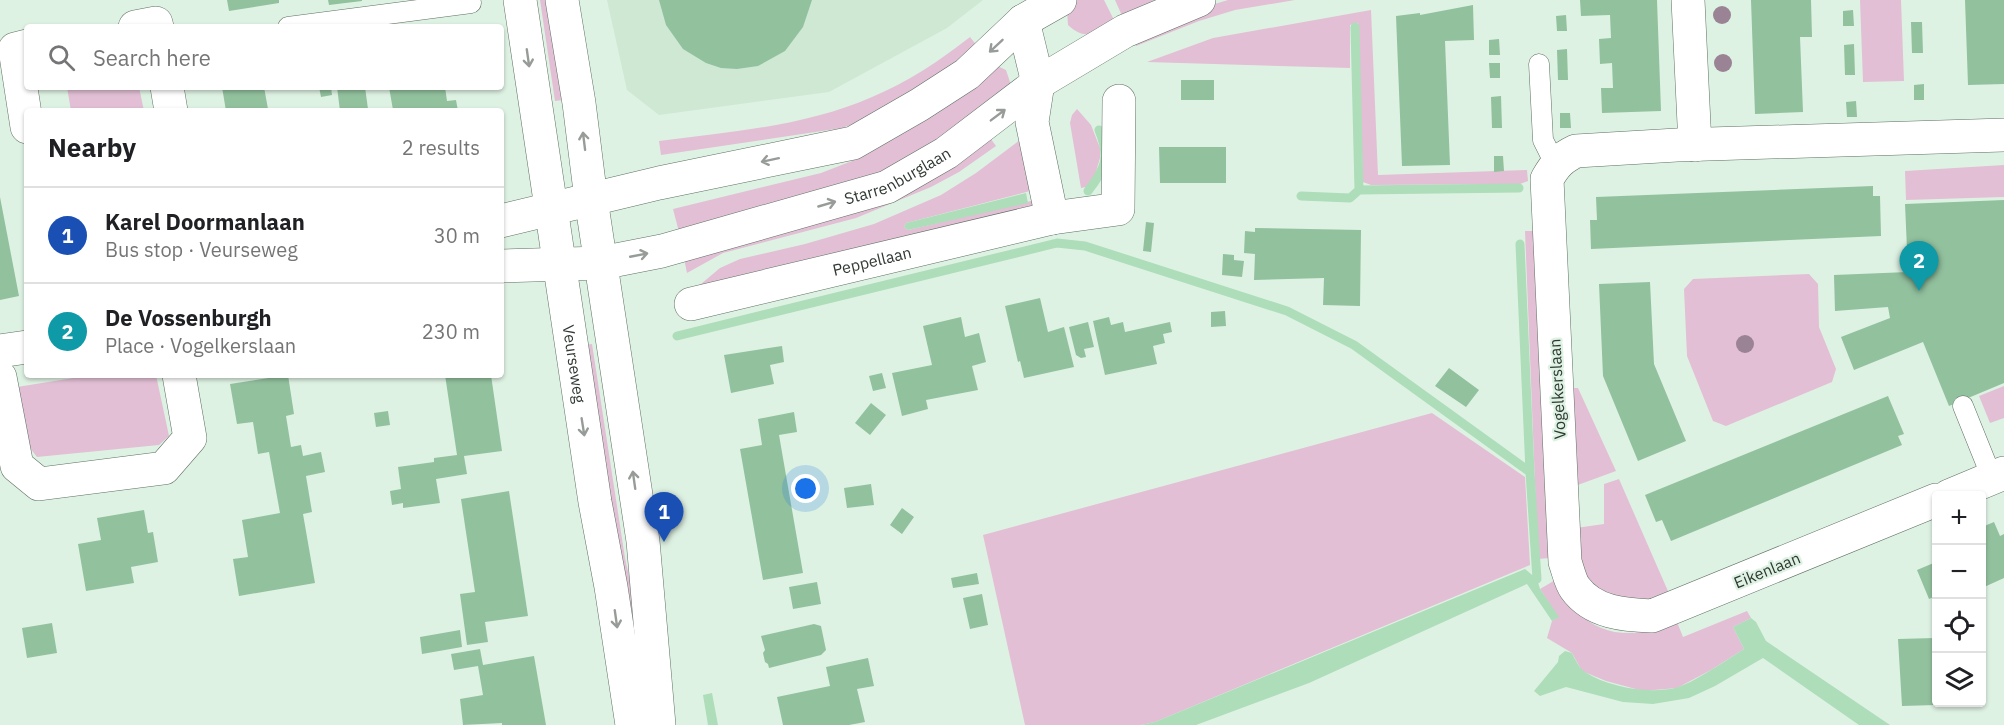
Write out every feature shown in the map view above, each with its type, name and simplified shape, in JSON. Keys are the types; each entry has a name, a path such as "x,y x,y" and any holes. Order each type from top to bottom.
{"street":[{"name":"Veurseweg","path":"520,0 593,490 611,586 632,725"},
{"path":"562,0 643,542 659,725"},
{"path":"504,220 550,208 854,143 967,74 1023,21 1060,0"},
{"name":"Starrenburglaan","path":"504,266 601,263 662,251 887,187 946,153 1038,83 1125,31 1199,0"},
{"path":"1688,0 1695,145"},
{"path":"1023,21 1038,83 1032,122 1052,218"},
{"path":"14,49 24,109"},
{"path":"168,90 170,108"},
{"name":"Peppellaan","path":"691,304 1052,218 1118,209 1119,100"},
{"path":"1555,164 1576,150 2004,135"},
{"name":"Vogelkerslaan","path":"1555,164 1547,179 1565,562 1575,588 1594,605"},
{"path":"0,351 24,347"},
{"path":"0,377 17,466 39,484 164,468 190,438 180,378"},
{"path":"1958,491 1998,475"},
{"name":"Eikenlaan","path":"1594,605 1618,614 1652,616 1932,502"}],"lane":[{"path":"311,24 471,3"},
{"path":"1539,64 1543,140 1555,164"},
{"path":"1963,406 1998,475"}],"shaded area":[{"path":"540,0 554,0 570,99 555,101"},
{"path":"607,0 983,0 947,28 829,92 659,115 627,90"},
{"path":"1073,0 1104,0 1115,22 1091,34 1074,30 1068,25 1067,11"},
{"path":"1115,0 1165,0 1123,18"},
{"path":"1228,0 1295,0 1235,10 1199,21 1136,46 1130,35 1175,16"},
{"path":"1860,0 1901,0 1904,81 1863,82"},
{"path":"1371,10 1378,175 1527,170 1528,181 1520,184 1371,185 1363,182 1358,23 1350,25 1350,68 1147,62 1213,38"},
{"path":"970,37 978,47 879,115 842,128 661,155 659,141 740,131 821,115 847,107 910,78"},
{"path":"993,64 1006,70 1011,85 1007,98 874,179 679,232 673,209 821,173 852,161 886,140"},
{"path":"68,90 140,90 143,108 70,108"},
{"path":"1077,109 1091,125 1100,148 1100,158 1095,175 1086,187 1081,188 1070,123"},
{"path":"988,135 996,146 959,172 931,187 856,218 723,253 687,273 683,254"},
{"path":"1020,140 1034,190 906,223 904,227 908,230 1035,200 1037,211 695,289 720,268 740,259 805,244 874,224 941,195 976,173"},
{"path":"2004,165 2004,197 1906,200 1905,171"},
{"path":"1026,193 1028,203 908,230 904,227 906,223"},
{"path":"1525,231 1536,231 1550,558 1538,559"},
{"path":"1809,274 1818,284 1819,327 1836,369 1832,382 1726,426 1713,421 1687,356 1684,289 1693,279"},
{"path":"592,344 625,558 640,626 651,725 580,346"},
{"path":"73,378 157,378 169,436 159,445 37,457 27,444 17,387"},
{"path":"2004,386 2004,418 1990,423 1979,396"},
{"path":"1571,388 1578,388 1616,471 1575,486"},
{"path":"1432,413 1525,477 1530,565 1155,722 1141,725 1025,725 983,535"},
{"path":"1619,479 1671,598 1656,604 1597,595 1579,566 1576,528 1604,524 1604,484"},
{"path":"1525,569 1537,579 1540,589 1559,617 1552,621 1527,584 1309,683 1196,725 1141,725 1155,722"},
{"path":"1557,579 1577,611 1588,621 1612,631 1638,633 1677,622 1683,637 1747,611 1751,618 1733,627 1744,649 1677,688 1643,691 1606,681 1582,671 1572,653 1547,638 1552,621 1558,617 1540,589"},
{"path":"1751,618 1756,622 1766,641 1890,725 1859,725 1763,658 1715,686 1689,698 1653,704 1623,702 1566,687 1540,696 1534,691 1565,651 1572,653 1585,672 1605,682 1641,690 1664,690 1682,686 1744,649 1733,627"},
{"path":"712,693 718,725 708,725 703,695"}],"building":[{"path":"227,0 279,0 279,3 229,11"},
{"path":"328,0 362,0 362,1 329,5"},
{"path":"659,0 812,0 803,27 785,51 758,66 737,69 721,68 706,63 683,49 666,25"},
{"path":"1580,0 1657,0 1661,111 1602,113 1601,88 1613,88 1612,63 1600,64 1599,39 1611,38 1610,15 1581,16"},
{"path":"1751,0 1811,0 1812,37 1800,37 1803,112 1755,114"},
{"path":"1965,0 2004,0 2004,84 1968,85"},
{"path":"1473,5 1474,40 1445,41 1450,165 1402,166 1396,16 1420,13 1420,15"},
{"path":"1853,10 1854,26 1843,26 1843,11"},
{"path":"1566,15 1567,31 1557,31 1556,16"},
{"path":"1911,22 1922,22 1923,53 1912,53"},
{"path":"1499,39 1500,55 1489,55 1489,40"},
{"path":"1854,44 1855,75 1845,75 1844,45"},
{"path":"1567,49 1568,80 1558,80 1557,50"},
{"path":"1489,63 1500,63 1500,78 1490,78"},
{"path":"1181,80 1214,80 1214,100 1181,100"},
{"path":"1924,84 1924,100 1914,100 1914,85"},
{"path":"222,90 265,90 268,108 226,108"},
{"path":"320,90 331,90 332,95 321,97"},
{"path":"337,90 365,90 368,108 340,108"},
{"path":"390,90 445,90 447,101 456,100 457,108 404,108 393,108"},
{"path":"1501,96 1502,128 1492,128 1491,97"},
{"path":"1856,101 1857,117 1847,117 1846,102"},
{"path":"1560,113 1570,113 1571,128 1560,128"},
{"path":"1159,147 1226,147 1226,183 1160,183"},
{"path":"1494,156 1503,156 1504,171 1494,172"},
{"path":"1873,186 1873,196 1880,196 1881,236 1591,249 1590,220 1597,220 1596,197"},
{"path":"0,197 19,296 0,300"},
{"path":"2004,200 2004,383 1949,406 1923,342 1854,370 1841,337 1890,318 1888,307 1835,311 1834,275 1908,272 1905,204"},
{"path":"1146,222 1154,223 1151,252 1143,251"},
{"path":"1255,228 1361,230 1360,306 1323,305 1324,278 1254,280 1255,254 1244,253 1245,231 1255,232"},
{"path":"1223,254 1234,255 1234,260 1244,261 1242,277 1222,275"},
{"path":"1650,282 1654,364 1686,441 1638,461 1603,376 1599,284"},
{"path":"1040,298 1048,332 1064,327 1074,367 1024,378 1005,306"},
{"path":"1225,311 1226,326 1211,327 1211,312"},
{"path":"961,317 965,337 979,333 986,362 972,366 978,390 926,400 928,409 902,416 892,373 932,365 923,326"},
{"path":"1109,317 1111,325 1123,322 1125,332 1170,322 1172,332 1163,334 1165,343 1153,346 1157,364 1105,375 1093,321"},
{"path":"1088,322 1094,347 1084,349 1086,357 1081,358 1076,355 1069,327"},
{"path":"782,346 784,362 770,365 774,384 731,393 724,355"},
{"path":"1449,368 1479,390 1466,407 1435,386"},
{"path":"882,373 886,388 873,391 869,376"},
{"path":"269,378 288,378 294,414 286,416 291,447 301,445 303,456 321,452 325,472 306,476 312,512 303,514 315,583 239,596 233,559 248,557 242,520 280,513 269,452 258,454 253,422 237,424 230,384"},
{"path":"445,378 491,378 502,451 464,456 467,474 436,479 440,503 403,508 403,503 392,505 390,491 401,489 398,467 434,462 434,458 457,455"},
{"path":"1888,396 1904,434 1898,436 1902,445 1671,541 1662,520 1656,522 1645,495"},
{"path":"871,403 886,415 870,435 855,423"},
{"path":"388,411 390,425 376,427 374,413"},
{"path":"794,412 797,432 779,435 803,573 763,580 740,449 762,445 758,419"},
{"path":"871,484 874,505 847,508 844,488"},
{"path":"509,491 528,616 485,622 488,642 467,645 460,594 475,592 461,499"},
{"path":"902,508 914,517 902,534 890,525"},
{"path":"144,510 148,533 153,532 158,562 131,567 134,583 86,591 78,544 101,540 97,518"},
{"path":"1994,522 2000,536 2004,534 2004,578 1986,586 1986,545 1986,525"},
{"path":"1932,564 1932,598 1929,599 1917,570"},
{"path":"977,573 979,584 953,588 951,578"},
{"path":"817,582 821,604 793,609 789,587"},
{"path":"982,594 988,625 970,629 963,598"},
{"path":"52,623 57,653 27,658 22,628"},
{"path":"814,624 821,626 826,650 821,655 769,668 765,662 763,653 765,650 761,636"},
{"path":"460,630 462,647 422,654 420,637"},
{"path":"1932,638 1932,705 1902,706 1898,639"},
{"path":"480,649 483,665 534,656 546,725 502,725 502,723 463,725 460,699 483,695 478,666 454,670 451,654"},
{"path":"868,658 874,686 857,689 865,722 849,725 783,725 777,697 830,686 826,667"}],"waterway":[{"path":"1355,27 1359,190 1519,188"},
{"path":"1088,191 1099,176 1104,162 1104,148 1099,130"},
{"path":"1301,196 1350,198 1359,190"},
{"path":"677,336 1057,243 1085,246 1287,311 1354,345 1530,472"},
{"path":"1520,244 1537,579"}],"place":[{"name":"De Vossenburgh","path":"1919,291"},
{"name":"Karel Doormanlaan","path":"664,542"}]}
